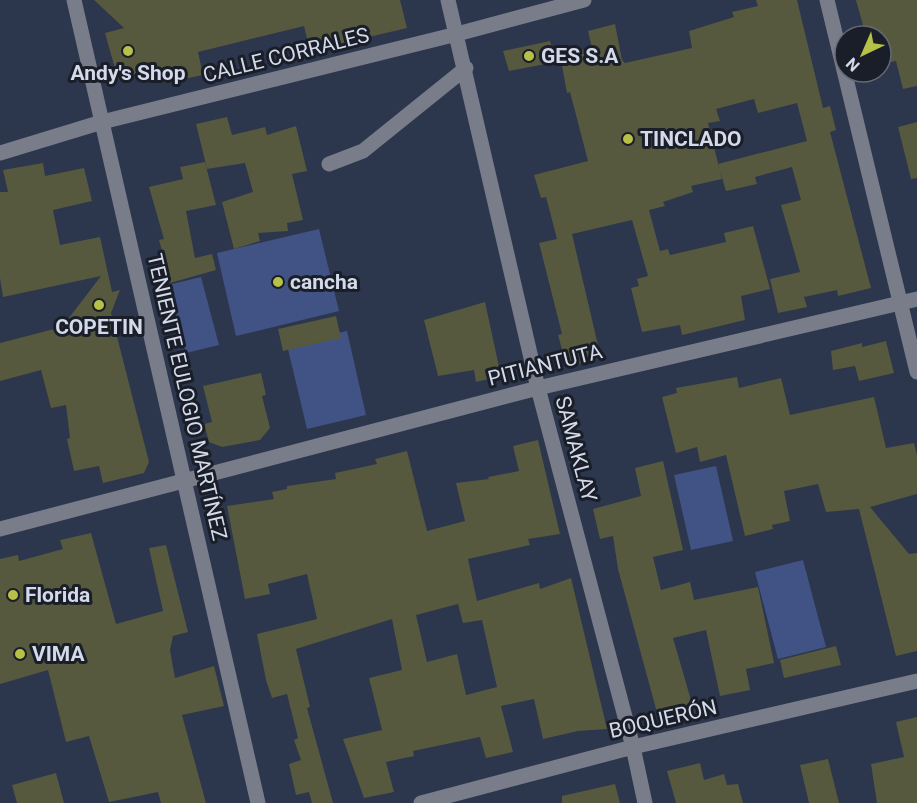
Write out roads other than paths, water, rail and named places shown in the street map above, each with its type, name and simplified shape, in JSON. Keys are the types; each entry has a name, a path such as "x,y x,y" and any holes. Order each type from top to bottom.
{"street":[{"name":"TENIENTE EULOGIO MARTÍNEZ","path":"74,0 258,803"},
{"name":"SAMAKLAY","path":"448,0 466,68 538,388 633,747 645,803"},
{"name":"CALLE CORRALES","path":"0,153 102,122 584,0"},
{"path":"827,0 917,372"},
{"path":"329,164 363,151 466,68"},
{"name":"PITIANTUTA","path":"0,530 185,479 538,388 917,299"},
{"name":"BOQUERÓN","path":"421,803 633,747 917,681"}],"place":[{"name":"Andy's Shop","path":"128,51"},
{"name":"GES S.A","path":"529,56"},
{"name":"TINCLADO","path":"628,139"},
{"name":"cancha","path":"278,282"},
{"name":"COPETIN","path":"99,305"},
{"name":"Florida","path":"13,595"},
{"name":"VIMA","path":"20,654"}]}
